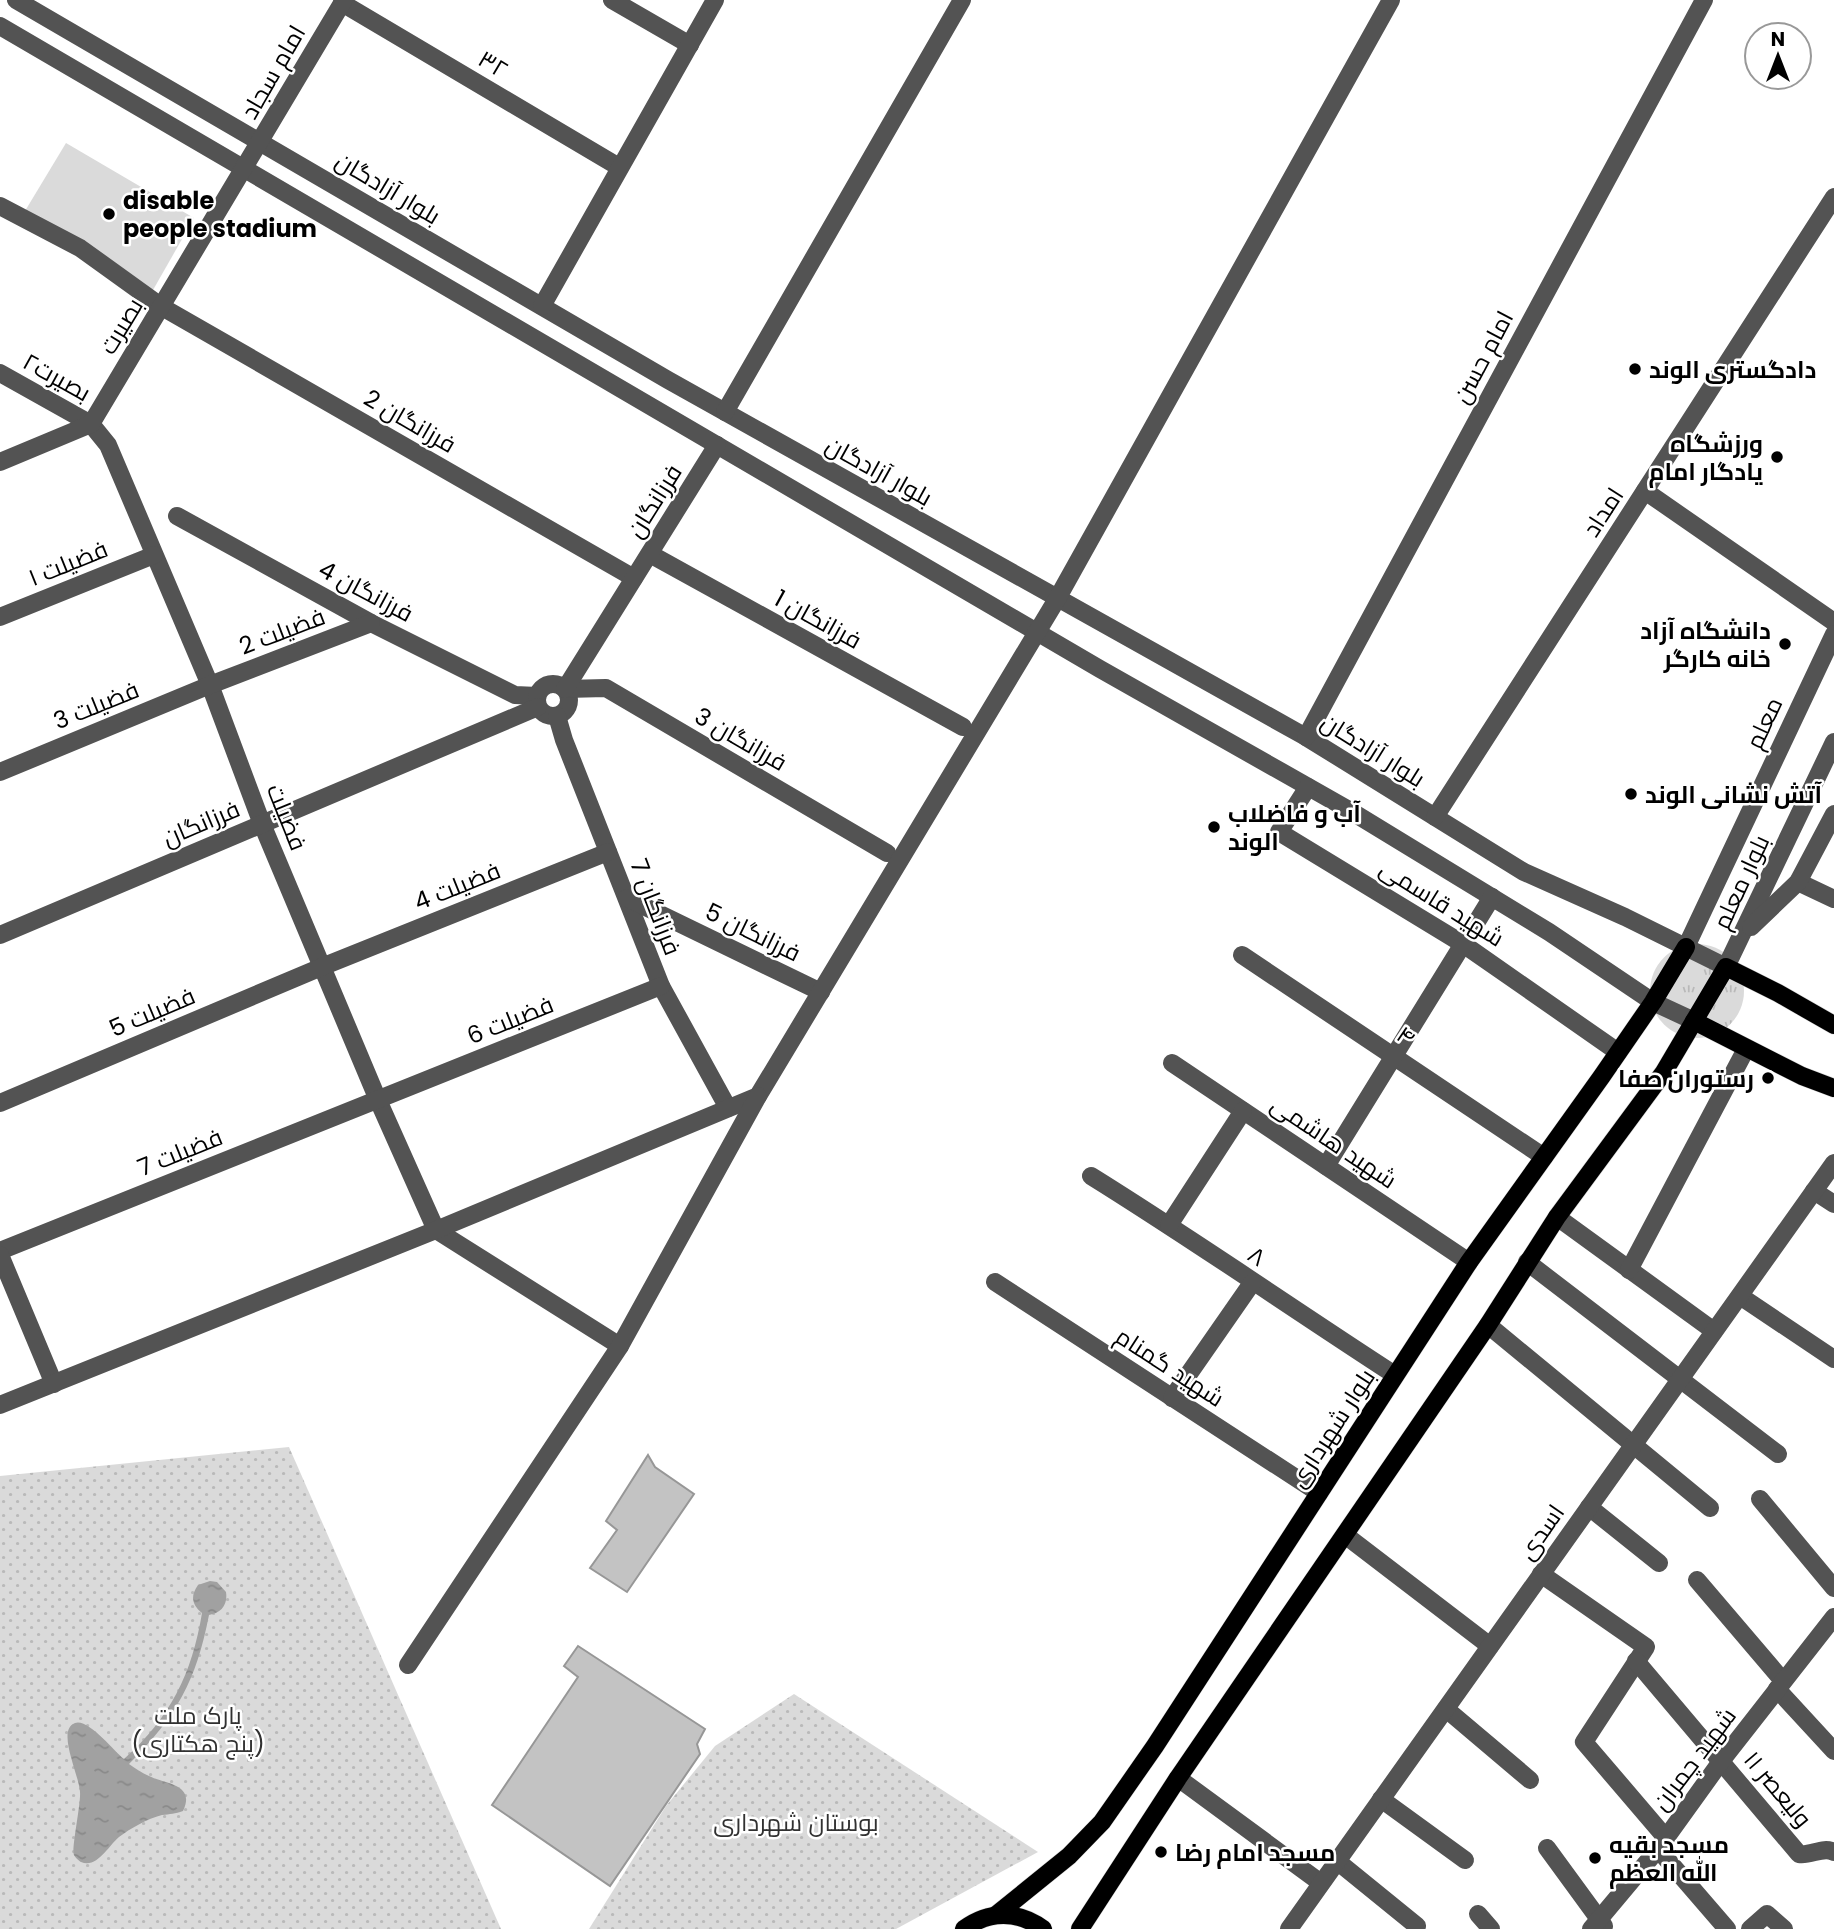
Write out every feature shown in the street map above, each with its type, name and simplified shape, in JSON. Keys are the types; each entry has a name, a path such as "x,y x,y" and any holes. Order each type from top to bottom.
{"main road":[{"name":"بلوار شهرداری","path":"964,1929 975,1921 996,1915 1069,1856 1102,1822 1155,1746 1469,1262 1653,1002 1686,947"},
{"path":"1080,1929 1178,1778 1488,1325 1527,1262 1664,1072 1727,967 1834,1025"},
{"path":"1694,1021 1802,1076 1834,1088"},
{"path":"996,1915 1016,1916 1043,1929"}],"street":[{"name":"بلوار آزادگان","path":"16,0 725,412 1306,737 1524,872 1727,967"},
{"path":"612,0 690,45"},
{"path":"542,306 715,0"},
{"path":"725,412 962,0"},
{"path":"408,1665 620,1346 758,1096 1057,599 1391,0"},
{"name":"امام حسن","path":"1306,737 1704,0"},
{"name":"امام سجاد","path":"245,168 343,1"},
{"name":"۳۲","path":"343,1 619,167"},
{"path":"0,26 1037,632 1308,787 1492,897 1653,1002 1694,1021"},
{"name":"بصیرت","path":"91,424 245,168"},
{"name":"امداد","path":"1435,817 1834,197"},
{"name":"فرزانگان 2","path":"0,206 80,248 162,307 634,578"},
{"name":"بصیرت۲","path":"0,373 91,424"},
{"path":"0,462 91,424"},
{"name":"فضیلت","path":"91,424 108,445 210,685 262,824 378,1100 436,1230"},
{"name":"فرزانگان","path":"565,689 717,445"},
{"path":"1645,491 1834,622"},
{"name":"فرزانگان 4","path":"177,516 371,623 515,695 537,701"},
{"name":"فرزانگان 1","path":"650,554 963,727"},
{"name":"فضیلت ۱","path":"0,617 154,555"},
{"name":"فضیلت 2","path":"210,685 371,623"},
{"name":"معلم","path":"1686,947 1834,634"},
{"path":"555,684 565,689 569,699 566,710 557,716 546,715 537,701 544,687 555,684"},
{"name":"فضیلت 3","path":"0,772 210,685"},
{"name":"فرزانگان 3","path":"565,689 606,688 887,853"},
{"name":"فرزانگان","path":"0,935 262,824 537,701"},
{"name":"فرزانگان 7","path":"557,716 661,986 728,1108"},
{"name":"بلوار معلم","path":"1727,967 1834,742"},
{"name":"شهید قاسمی","path":"1308,787 1279,832 1464,943 1618,1052"},
{"path":"1744,935 1798,882 1834,814"},
{"name":"فضیلت 4","path":"324,967 608,852"},
{"path":"1798,882 1834,900"},
{"path":"1326,1166 1492,897"},
{"name":"فرزانگان 5","path":"627,898 821,992"},
{"name":"۴","path":"1242,955 1544,1157"},
{"name":"فضیلت 5","path":"0,1103 324,967"},
{"name":"فضیلت 6","path":"378,1100 661,986"},
{"path":"1629,1270 1746,1049"},
{"name":"شهید هاشمی","path":"1172,1063 1469,1262"},
{"path":"0,1405 436,1230 758,1096"},
{"name":"فضیلت 7","path":"0,1253 378,1100"},
{"path":"1169,1225 1243,1111"},
{"name":"اسدی","path":"1289,1929 1834,1163"},
{"name":"۸","path":"1091,1176 1395,1375"},
{"path":"1814,1191 1834,1204"},
{"path":"1558,1217 1714,1331"},
{"path":"436,1230 620,1346"},
{"path":"0,1253 54,1384"},
{"path":"1527,1262 1778,1454"},
{"name":"شهید گمنام","path":"995,1282 1319,1493"},
{"path":"1172,1398 1252,1283"},
{"path":"1740,1296 1834,1359"},
{"path":"1488,1325 1710,1508"},
{"path":"1760,1499 1834,1588"},
{"path":"1589,1507 1659,1563"},
{"path":"1345,1535 1490,1646"},
{"path":"1541,1574 1646,1647 1584,1742 1727,1929"},
{"path":"1697,1580 1834,1751"},
{"name":"شهید چمران","path":"1599,1926 1722,1760 1834,1617"},
{"path":"1636,1661 1722,1760"},
{"path":"1446,1709 1530,1780"},
{"name":"ولیعصر ۱۱","path":"1722,1760 1799,1854 1826,1849 1834,1852"},
{"path":"1178,1778 1321,1883"},
{"path":"1381,1799 1465,1860"},
{"path":"1547,1848 1599,1926"},
{"path":"1337,1861 1417,1926"},
{"path":"1478,1914 1491,1929"},
{"path":"1750,1929 1768,1914 1784,1929"}],"green space":[{"name":"disable people stadium","path":"66,143 194,218 153,290 25,211"},
{"path":"1697,944 1715,948 1730,958 1740,973 1744,991 1740,1009 1730,1024 1715,1034 1697,1038 1679,1034 1664,1024 1654,1009 1650,991 1654,973 1664,958 1679,948"},
{"name":"پارک ملت (پنج هکتاری)","path":"289,1447 501,1929 0,1929 0,1476"},
{"name":"بوستان شهرداری","path":"794,1694 1038,1852 896,1929 589,1929 666,1806 715,1746"}],"water":[{"path":"217,1582 226,1592 225,1604 220,1610 209,1615 191,1678 172,1713 129,1764 146,1775 182,1790 186,1802 183,1811 145,1821 119,1837 97,1859 87,1863 80,1862 73,1851 80,1792 68,1743 70,1727 75,1723 87,1725 124,1759 140,1743 166,1711 185,1675 202,1613 194,1604 194,1593 198,1585"}],"building":[{"path":"648,1455 655,1467 694,1494 627,1592 590,1568 617,1530 606,1521"},
{"path":"578,1646 705,1729 697,1744 700,1754 610,1886 492,1805 578,1677 564,1666"}],"place":[{"name":"disable people stadium","path":"109,214"},
{"name":"دادگستری الوند","path":"1635,369"},
{"name":"ورزشگاه یادگار امام","path":"1777,457"},
{"name":"دانشگاه آزاد خانه کارگر","path":"1785,644"},
{"name":"آتش نشانی الوند","path":"1631,794"},
{"name":"آب و فاضلاب الوند","path":"1214,827"},
{"name":"رستوران صفا","path":"1768,1078"},
{"name":"مسجد امام رضا","path":"1161,1852"},
{"name":"مسجد بقیه الله العظم","path":"1595,1858"}]}
